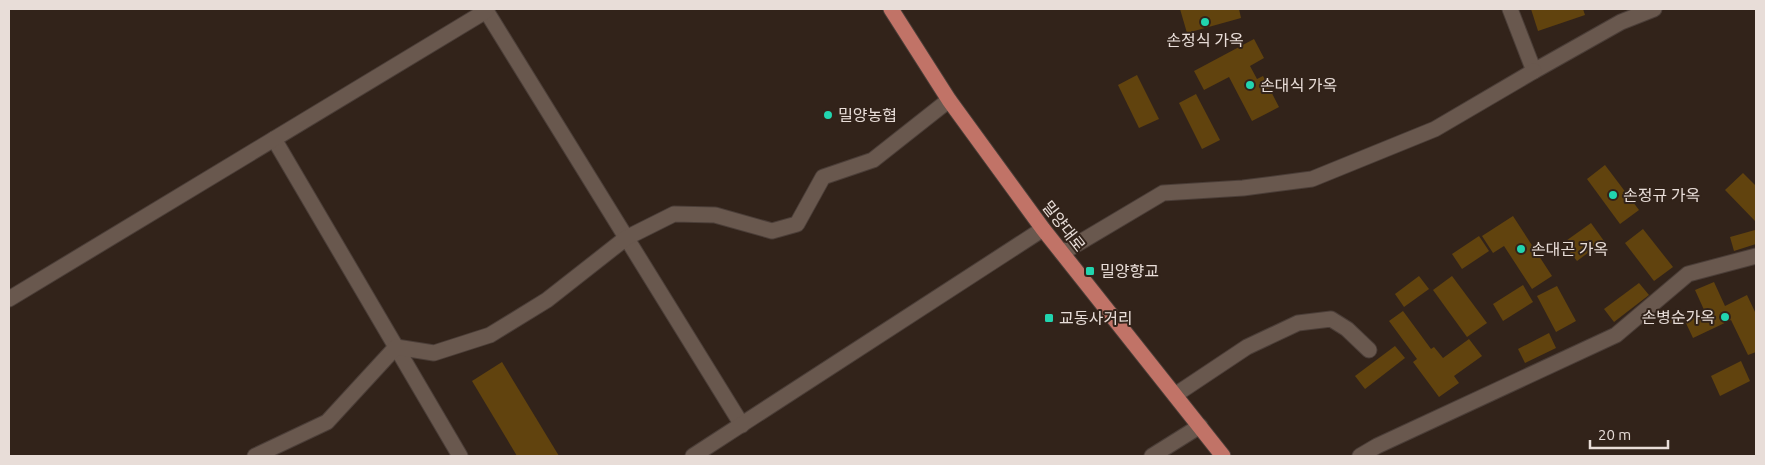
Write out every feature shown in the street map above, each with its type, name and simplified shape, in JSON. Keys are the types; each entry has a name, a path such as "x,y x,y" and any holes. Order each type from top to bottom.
{"main road":[{"name":"밀양대로","path":"891,9 949,100 1044,229 1223,456"}],"street":[{"path":"1510,9 1534,71"},
{"path":"1062,253 1163,193 1243,188 1312,179 1435,129 1621,22 1654,9"},
{"path":"9,299 486,10 742,425"},
{"path":"396,347 434,352 490,335 547,300 626,238 674,214 715,215 772,231 797,224 823,177 873,160 949,100"},
{"path":"274,139 460,456"},
{"path":"693,456 1044,229"},
{"path":"1360,456 1377,446 1616,335 1688,274 1756,256"},
{"path":"1175,395 1247,347 1298,323 1331,319 1347,329 1369,350"},
{"path":"256,456 327,422 396,347"},
{"path":"1152,456 1200,426"}],"building":[{"name":"손정식 가옥","path":"1180,9 1239,9 1241,18 1187,33"},
{"path":"1531,9 1583,9 1585,15 1538,31"},
{"name":"손대식 가옥","path":"1254,39 1264,58 1250,66 1257,79 1263,76 1279,107 1252,121 1229,77 1204,90 1194,71"},
{"path":"1137,75 1159,119 1139,128 1118,85"},
{"path":"1196,94 1220,140 1202,149 1179,103"},
{"name":"손정규 가옥","path":"1605,165 1639,210 1620,224 1587,179"},
{"path":"1743,173 1756,186 1756,222 1725,190"},
{"name":"손대곤 가옥","path":"1513,216 1552,276 1532,289 1504,246 1493,253 1482,236"},
{"path":"1591,223 1604,241 1577,261 1563,243"},
{"path":"1643,229 1673,267 1654,281 1625,243"},
{"path":"1755,230 1756,244 1734,251 1730,237"},
{"path":"1479,236 1489,251 1462,269 1452,254"},
{"path":"1419,276 1429,289 1404,307 1395,294"},
{"path":"1452,276 1487,323 1467,337 1433,290"},
{"name":"손병순가옥","path":"1714,282 1725,306 1747,295 1756,314 1756,352 1748,355 1731,320 1693,338 1685,321 1705,312 1695,290"},
{"path":"1639,283 1649,295 1614,322 1604,309"},
{"path":"1523,285 1533,302 1503,321 1493,304"},
{"path":"1557,286 1576,321 1556,332 1537,296"},
{"path":"1667,310 1673,322 1663,326 1657,315"},
{"path":"1403,311 1431,349 1434,347 1443,358 1469,339 1482,356 1454,376 1459,383 1439,397 1413,362 1417,359 1389,321"},
{"path":"1549,333 1556,348 1525,363 1518,349"},
{"path":"1395,346 1405,358 1365,389 1355,376"},
{"path":"1741,361 1750,381 1720,396 1711,376"},
{"path":"502,362 559,456 517,456 472,381"}],"place":[{"name":"손정식 가옥","path":"1205,22"},
{"name":"손대식 가옥","path":"1250,85"},
{"name":"밀양농협","path":"828,115"},
{"name":"손정규 가옥","path":"1613,195"},
{"name":"손대곤 가옥","path":"1521,249"},
{"name":"밀양향교","path":"1090,271"},
{"name":"손병순가옥","path":"1725,317"},
{"name":"교동사거리","path":"1049,318"}]}
